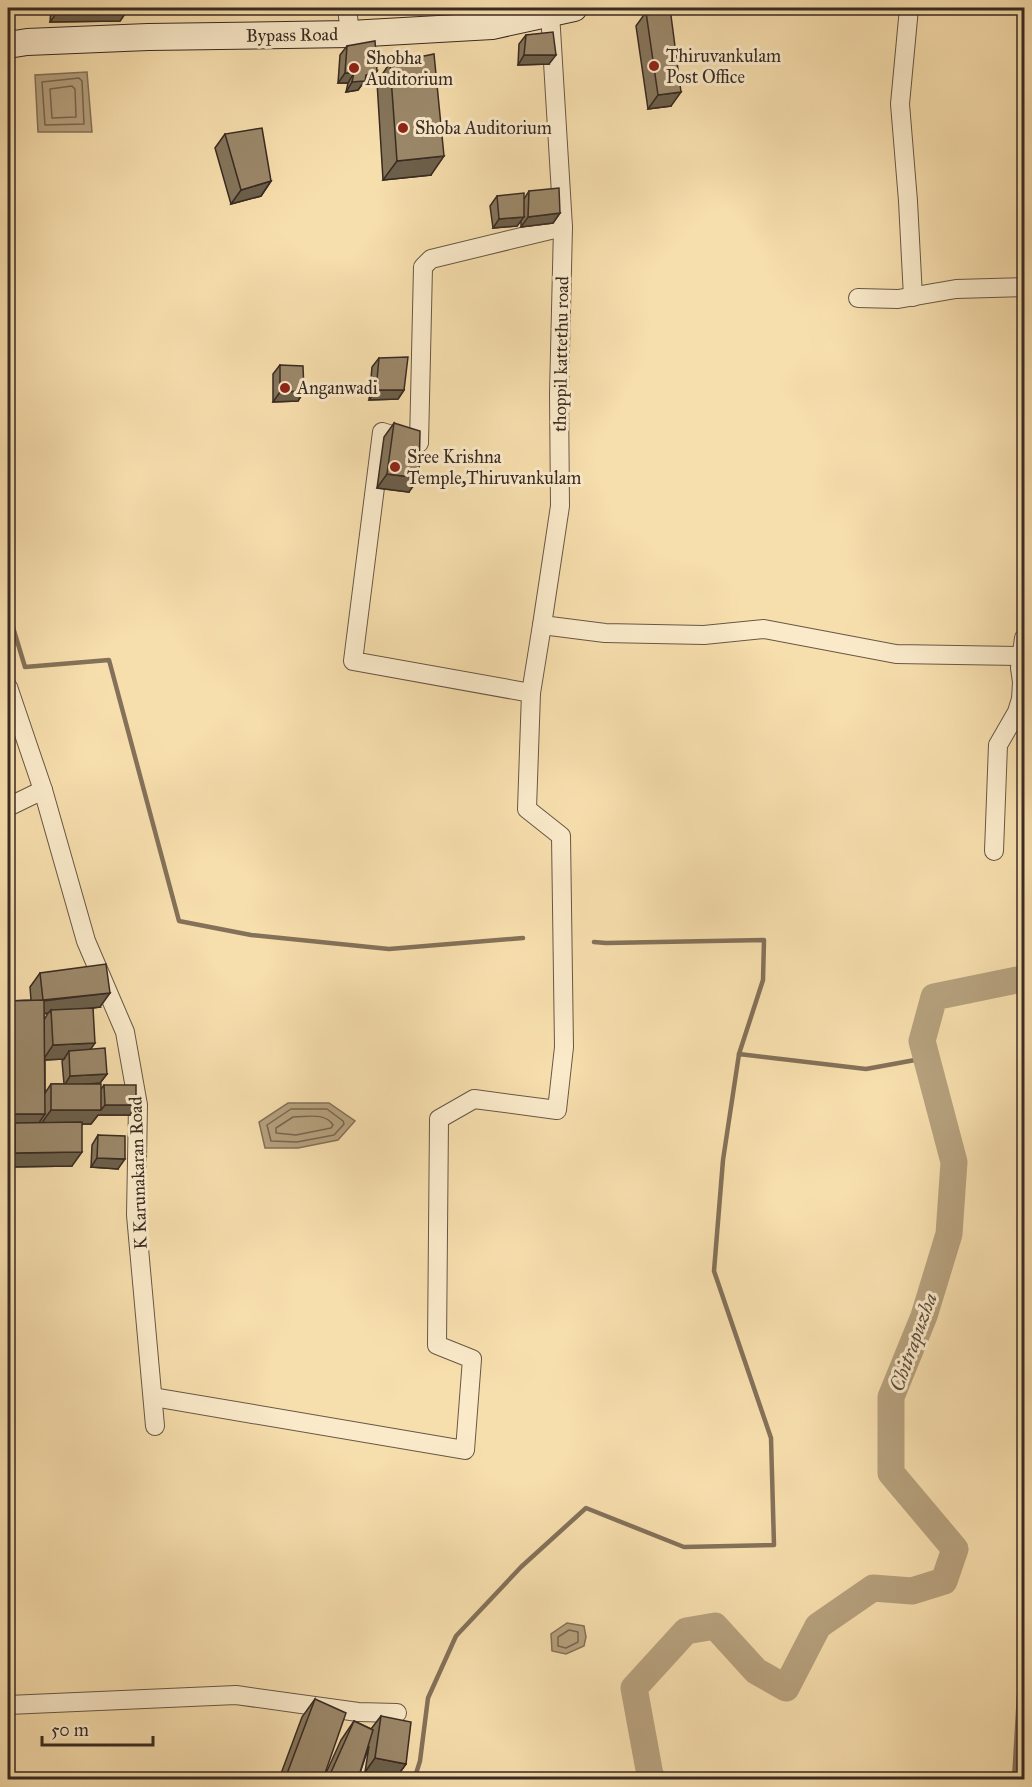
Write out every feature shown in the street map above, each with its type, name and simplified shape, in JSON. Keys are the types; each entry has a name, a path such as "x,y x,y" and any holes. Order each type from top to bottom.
{"main road":[{"name":"Bypass Road","path":"8,45 27,42 148,37 350,34 492,26 562,10"}],"street":[{"path":"346,8 350,34"},
{"path":"909,8 900,104 913,297"},
{"name":"thoppil kattethu road","path":"153,1397 465,1450 472,1359 437,1345 439,1119 474,1099 557,1110 564,1047 561,836 527,809 531,693 560,506 559,394 563,227 562,10"},
{"path":"531,693 353,661 382,432 419,443 423,267 431,259 563,227"},
{"path":"858,298 897,299 956,289 1024,287"},
{"path":"542,625 605,633 705,635 764,629 897,654 1022,656"},
{"path":"994,851 998,745 1017,712 1021,699 1024,638"},
{"name":"K Karunakaran Road","path":"8,687 43,790 86,941 125,1032 138,1106 136,1215 155,1426"},
{"path":"8,807 43,790"},
{"path":"8,1705 236,1695 358,1712 397,1713"}],"water":[{"path":"87,72 92,132 38,132 35,75"},
{"path":"288,1103 329,1103 355,1121 338,1140 298,1148 265,1148 259,1122"},
{"path":"567,1623 584,1626 586,1637 584,1646 566,1654 552,1651 551,1634"}],"building":[{"path":"670,8 681,92 658,95 646,12"},
{"path":"553,32 556,55 524,55 526,35"},
{"path":"375,41 377,71 366,75 365,81 352,82 354,73 345,73 347,46"},
{"path":"434,54 444,156 397,161 390,63"},
{"path":"262,128 271,181 241,190 225,134"},
{"path":"559,188 560,213 528,217 529,191"},
{"path":"524,193 524,217 499,219 497,196"},
{"path":"408,357 404,390 376,390 379,358"},
{"path":"280,365 303,366 304,391 280,392"},
{"path":"394,423 420,431 419,478 387,474"},
{"path":"106,964 110,993 43,1000 40,973"},
{"path":"44,1000 45,1114 9,1114 8,1001"},
{"path":"93,1008 95,1043 53,1045 51,1010"},
{"path":"105,1048 107,1074 70,1076 69,1051"},
{"path":"51,1084 101,1084 101,1110 51,1110"},
{"path":"104,1085 136,1085 136,1105 105,1105"},
{"path":"82,1122 82,1152 15,1153 15,1123"},
{"path":"98,1135 125,1136 125,1159 97,1158"},
{"path":"315,1699 346,1713 323,1779 285,1779"},
{"path":"381,1716 411,1722 406,1764 375,1758"},
{"path":"354,1721 373,1730 358,1779 328,1779"}],"waterway":[{"path":"8,611 25,667 109,660 179,921 251,935 389,949 523,938"},
{"path":"594,942 764,940 763,980 739,1054"},
{"name":"Chitrapuzha","path":"653,1780 650,1775 634,1688 686,1631 715,1626 756,1671 786,1688 818,1626 873,1588 912,1591 944,1581 955,1549 891,1473 891,1397 924,1316 949,1234 954,1162 922,1041 934,997 1017,980 1024,982"},
{"path":"414,1780 420,1761 428,1698 456,1636 521,1567 586,1508 684,1547 774,1545 771,1438 714,1271 723,1160 739,1054 866,1069 926,1058"},
{"path":"1014,1780 1019,1695 1024,1694"}],"place":[{"name":"Thiruvankulam Post Office","path":"654,66"},
{"name":"Shobha Auditorium","path":"354,68"},
{"name":"Shoba Auditorium","path":"403,128"},
{"name":"Anganwadi","path":"285,388"},
{"name":"Sree Krishna Temple,Thiruvankulam","path":"395,467"}]}
